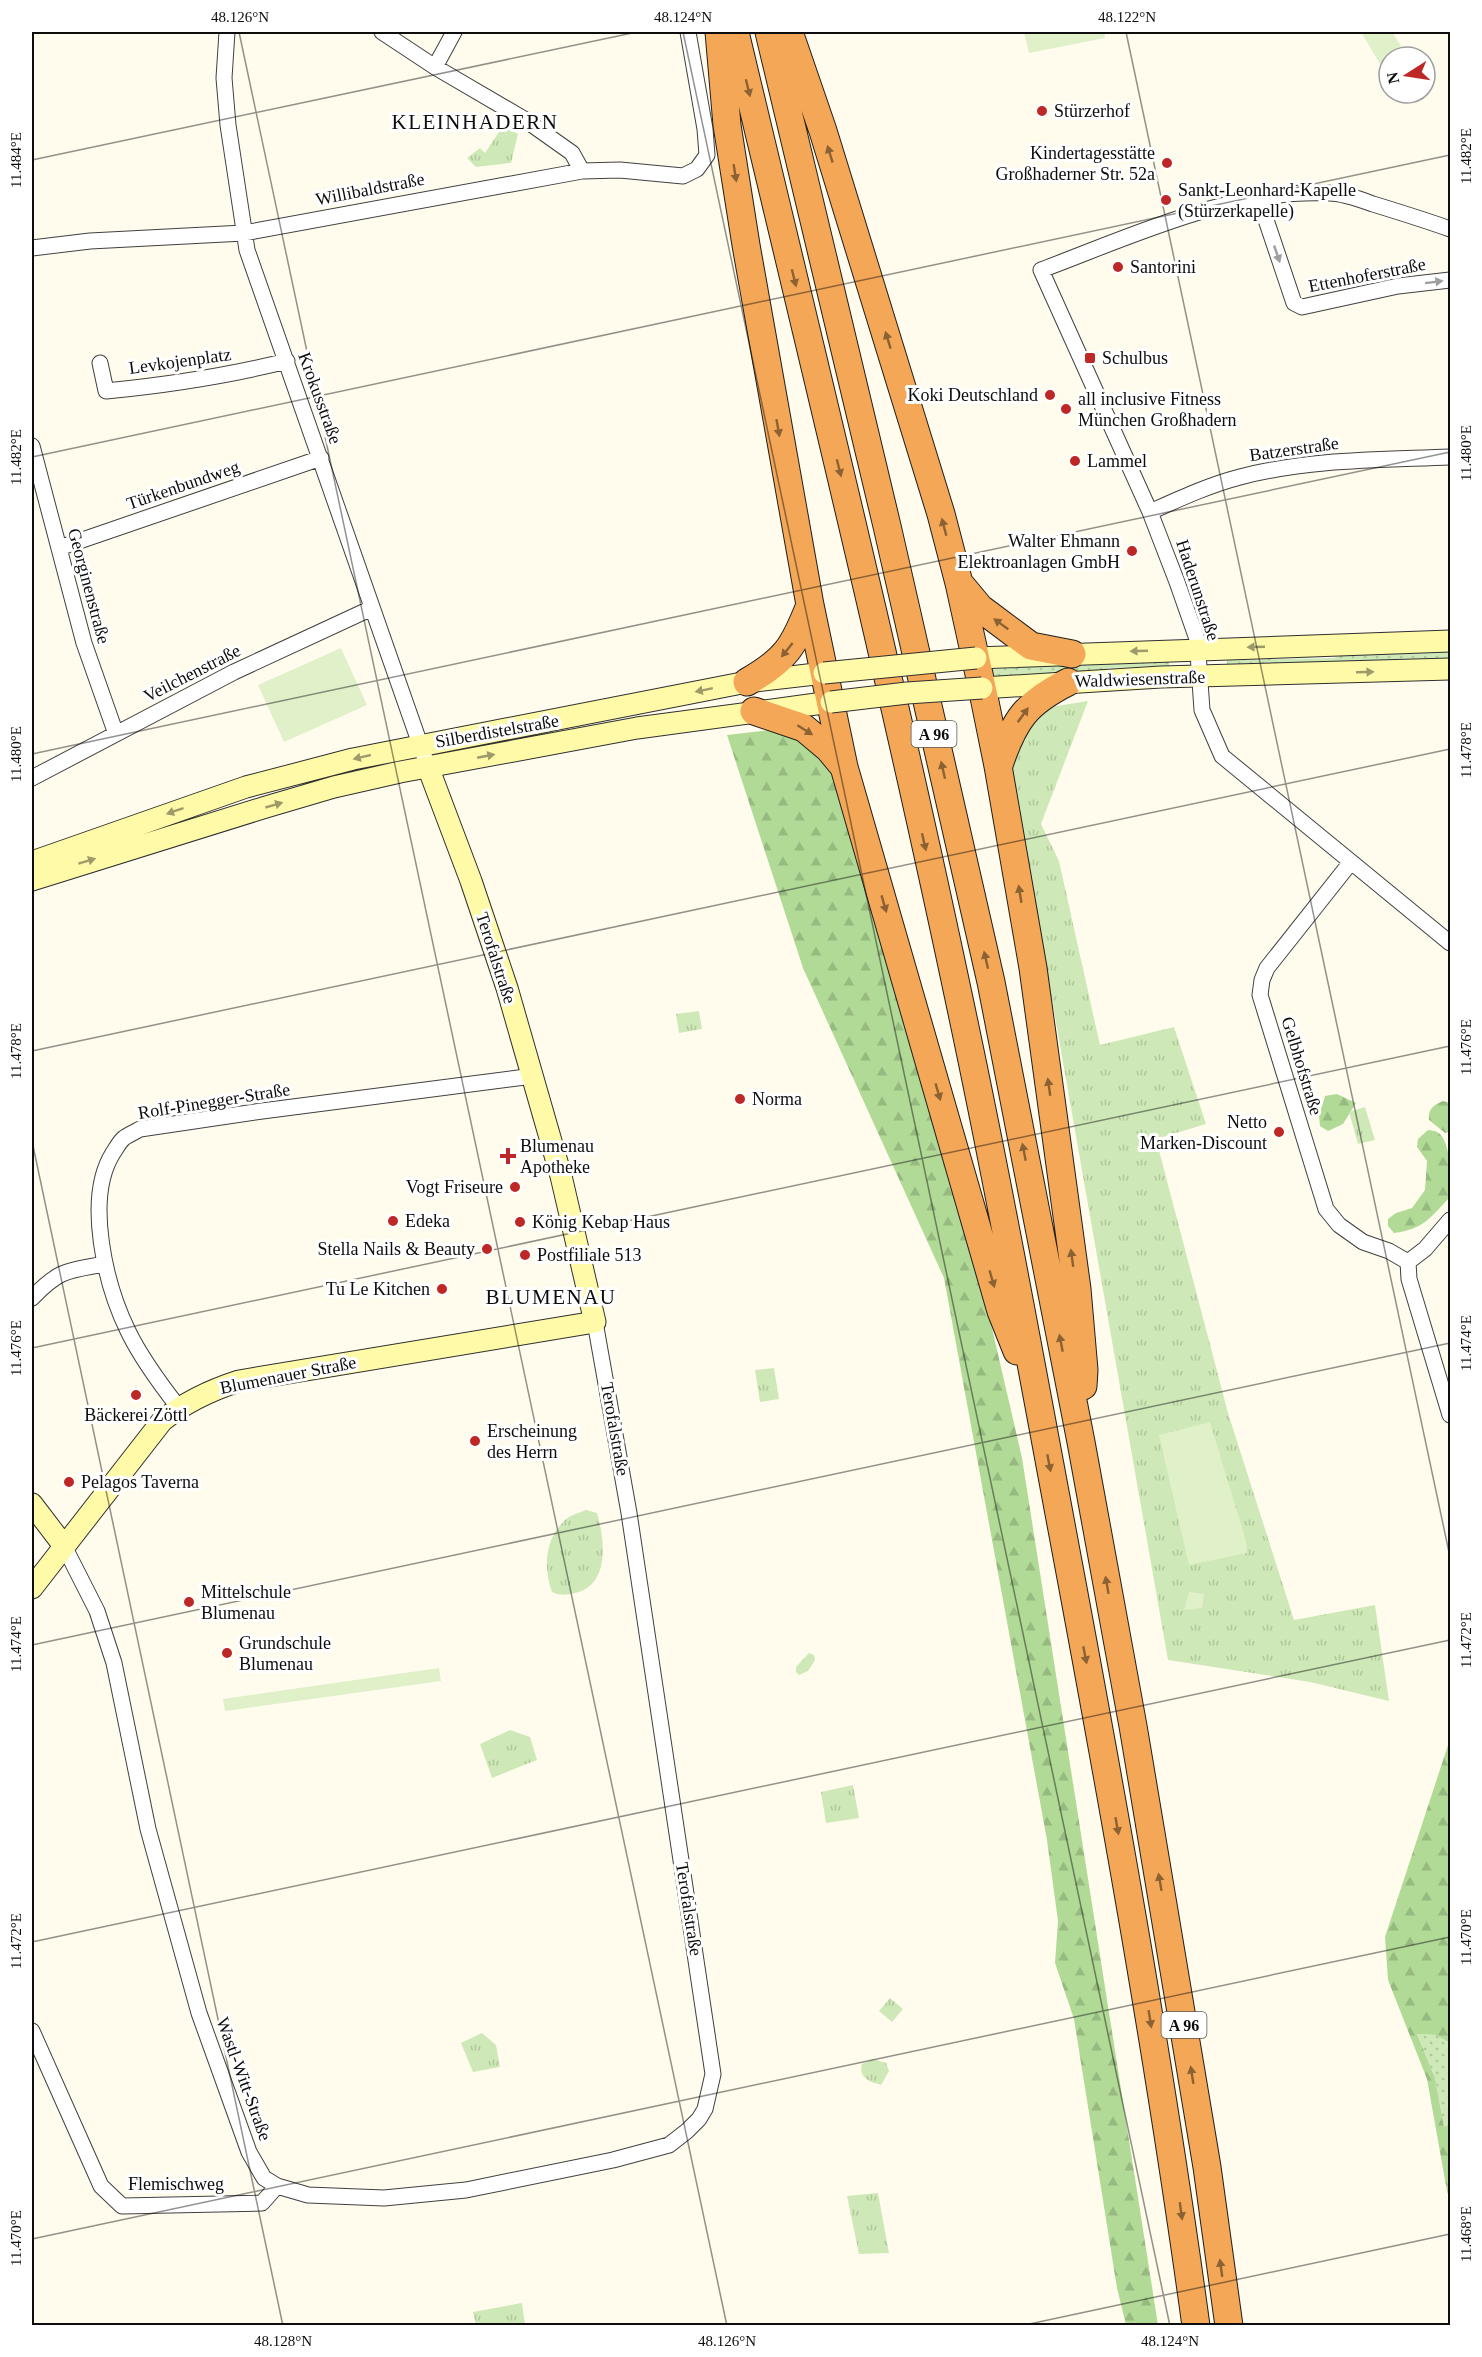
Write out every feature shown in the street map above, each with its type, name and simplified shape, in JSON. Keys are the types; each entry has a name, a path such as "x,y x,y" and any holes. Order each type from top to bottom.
{"highway":[{"path":"718,32 729,136 810,605 844,767 1001,1311 1039,1406"},
{"name":"A 96","path":"735,32 858,545 957,990 1005,1221 1145,1989 1175,2172 1196,2325"},
{"name":"A 96","path":"769,32 887,526 991,982 1081,1442 1133,1725 1208,2167 1229,2325"},
{"path":"789,32 823,131 909,410 959,583 999,766 1033,968 1077,1289 1084,1370 1081,1442"},
{"path":"959,583 980,608 1031,646 1072,654"},
{"path":"747,682 768,670 785,654 797,637 810,605"},
{"path":"999,766 1009,734 1031,704 1068,682"},
{"path":"754,711 804,728 829,749 844,767"}],"street":[{"name":"Krokusstraße","path":"227,32 224,78 228,125 247,250 428,767"},
{"path":"382,32 435,67 525,119 572,153 582,171"},
{"path":"435,67 454,32"},
{"name":"Willibaldstraße","path":"32,248 90,241 244,232 582,171 620,170 684,176 697,169 707,155 705,129 688,32"},
{"path":"1259,199 1293,194 1330,193 1358,199 1450,229"},
{"name":"Haderunstraße","path":"1259,199 1225,205 1182,218 1041,270 1150,512 1177,582 1197,639 1202,710 1222,756 1450,944"},
{"name":"Ettenhoferstraße","path":"1259,199 1294,303 1302,307 1398,286 1450,280"},
{"name":"Levkojenplatz","path":"100,363 106,391 240,373 287,361"},
{"name":"Georginenstraße","path":"32,446 84,643 116,734"},
{"name":"Batzerstraße","path":"1150,512 1214,485 1281,468 1330,461 1450,457"},
{"name":"Türkenbundweg","path":"59,548 321,458"},
{"name":"Veilchenstraße","path":"32,778 234,672 372,608"},
{"name":"Waldwiesenstraße","path":"976,658 1450,641"},
{"name":"Silberdistelstraße","path":"32,862 246,787 353,759 747,682 824,672 976,658"},
{"name":"Waldwiesenstraße","path":"831,702 907,693 1068,682 1450,669"},
{"name":"Silberdistelstraße","path":"32,880 322,791 428,767 637,728 831,702"},
{"name":"Terofalstraße","path":"428,767 442,799 477,897 533,1076 561,1176 595,1322 629,1513 707,2028 713,2074 705,2109"},
{"name":"Gelbhofstraße","path":"1351,862 1267,968 1262,980 1260,995 1326,1209 1339,1225 1363,1242 1389,1251 1407,1262"},
{"name":"Rolf-Pinegger-Straße","path":"179,1408 129,1334 116,1305 105,1264 99,1207 100,1189 108,1162 123,1139 140,1129 533,1076"},
{"path":"1450,1220 1425,1249 1407,1262 1409,1279 1450,1415"},
{"path":"32,1298 50,1279 60,1273 105,1264"},
{"name":"Blumenauer Straße","path":"32,1588 158,1426 179,1408 211,1390 238,1381 595,1322"},
{"path":"32,1504 64,1546"},
{"name":"Wastl-Witt-Straße","path":"64,1546 97,1611 114,1663 146,1819 199,2013 249,2152 264,2178 277,2186 308,2195 348,2198 415,2196 466,2190 669,2145 699,2119 705,2109"},
{"name":"Flemischweg","path":"32,2031 101,2186 122,2206 262,2203 277,2186"}],"green space":[{"path":"1024,32 1104,32 1105,38 1029,53"},
{"path":"1361,32 1392,32 1400,45 1377,45 1377,59"},
{"path":"503,126 518,134 511,163 476,167 467,158 480,148 485,153"},
{"path":"1450,647 1450,663 1227,670 1227,660 1334,658 1347,651"},
{"path":"341,648 367,705 284,742 258,685"},
{"path":"1169,661 1169,666 1110,668 1077,676 987,682 985,670 1090,662"},
{"path":"1088,701 1041,824 1059,861 1100,1045 1174,1027 1206,1124 1156,1139 1228,1413 1294,1620 1375,1605 1389,1701 1310,1682 1168,1660 1008,749 1044,708"},
{"path":"770,730 801,739 837,777 988,1311 1022,1458 1158,2325 1126,2325 1117,2288 1074,2019 1055,1963 1058,1921 1047,1840 944,1278 803,968 727,735"},
{"path":"699,1011 702,1029 679,1033 676,1014"},
{"path":"1337,1094 1356,1103 1343,1124 1328,1131 1320,1126 1319,1116 1325,1096"},
{"path":"1443,1101 1450,1103 1450,1132 1445,1133 1429,1120 1432,1108"},
{"path":"1365,1107 1375,1140 1358,1144 1349,1112"},
{"path":"1428,1130 1437,1132 1446,1143 1450,1162 1450,1197 1420,1225 1394,1233 1388,1226 1388,1219 1396,1213 1412,1208 1425,1190 1427,1161 1417,1147 1418,1139"},
{"path":"774,1368 779,1399 760,1402 755,1370"},
{"path":"1210,1422 1246,1541 1247,1553 1189,1565 1159,1435"},
{"path":"586,1510 597,1513 600,1524 603,1548 599,1571 594,1581 575,1593 561,1595 552,1592 547,1573 549,1545 566,1519"},
{"path":"1189,1592 1204,1594 1202,1608 1184,1610"},
{"path":"809,1653 814,1655 815,1660 808,1671 799,1675 796,1667"},
{"path":"439,1668 441,1681 225,1711 223,1699"},
{"path":"510,1730 530,1737 537,1760 492,1778 480,1744"},
{"path":"1450,1739 1450,2043 1436,2035 1417,2034 1435,2078 1444,2127 1450,2124 1450,2201 1427,2079 1388,1980 1385,1937"},
{"path":"853,1785 859,1818 826,1823 821,1792"},
{"path":"890,1998 903,2009 892,2022 879,2011"},
{"path":"482,2033 496,2045 500,2067 473,2072 461,2043"},
{"path":"1417,2034 1436,2035 1450,2043 1450,2124 1444,2127 1435,2078"},
{"path":"873,2059 886,2063 889,2071 881,2085 863,2076 862,2064"},
{"path":"878,2193 889,2253 859,2254 847,2196"},
{"path":"522,2303 525,2325 476,2325 473,2312"}],"place":[{"name":"Stürzerhof","path":"1042,111"},
{"name":"Kindertagesstätte Großhaderner Str. 52a","path":"1167,163"},
{"name":"Sankt-Leonhard-Kapelle (Stürzerkapelle)","path":"1166,200"},
{"name":"Santorini","path":"1118,267"},
{"name":"Schulbus","path":"1090,358"},
{"name":"Koki Deutschland","path":"1050,395"},
{"name":"all inclusive Fitness München Großhadern","path":"1066,409"},
{"name":"Lammel","path":"1075,461"},
{"name":"Walter Ehmann Elektroanlagen GmbH","path":"1132,551"},
{"name":"Norma","path":"740,1099"},
{"name":"Netto Marken-Discount","path":"1279,1132"},
{"name":"Blumenau Apotheke","path":"508,1156"},
{"name":"Vogt Friseure","path":"515,1187"},
{"name":"Edeka","path":"393,1221"},
{"name":"König Kebap Haus","path":"520,1222"},
{"name":"Stella Nails & Beauty","path":"487,1249"},
{"name":"Postfiliale 513","path":"525,1255"},
{"name":"Tu Le Kitchen","path":"442,1289"},
{"name":"Bäckerei Zöttl","path":"136,1395"},
{"name":"Erscheinung des Herrn","path":"475,1441"},
{"name":"Pelagos Taverna","path":"69,1482"},
{"name":"Mittelschule Blumenau","path":"189,1602"},
{"name":"Grundschule Blumenau","path":"227,1653"}],"district":[{"name":"KLEINHADERN","path":"475,122"},
{"name":"BLUMENAU","path":"551,1297"}]}
